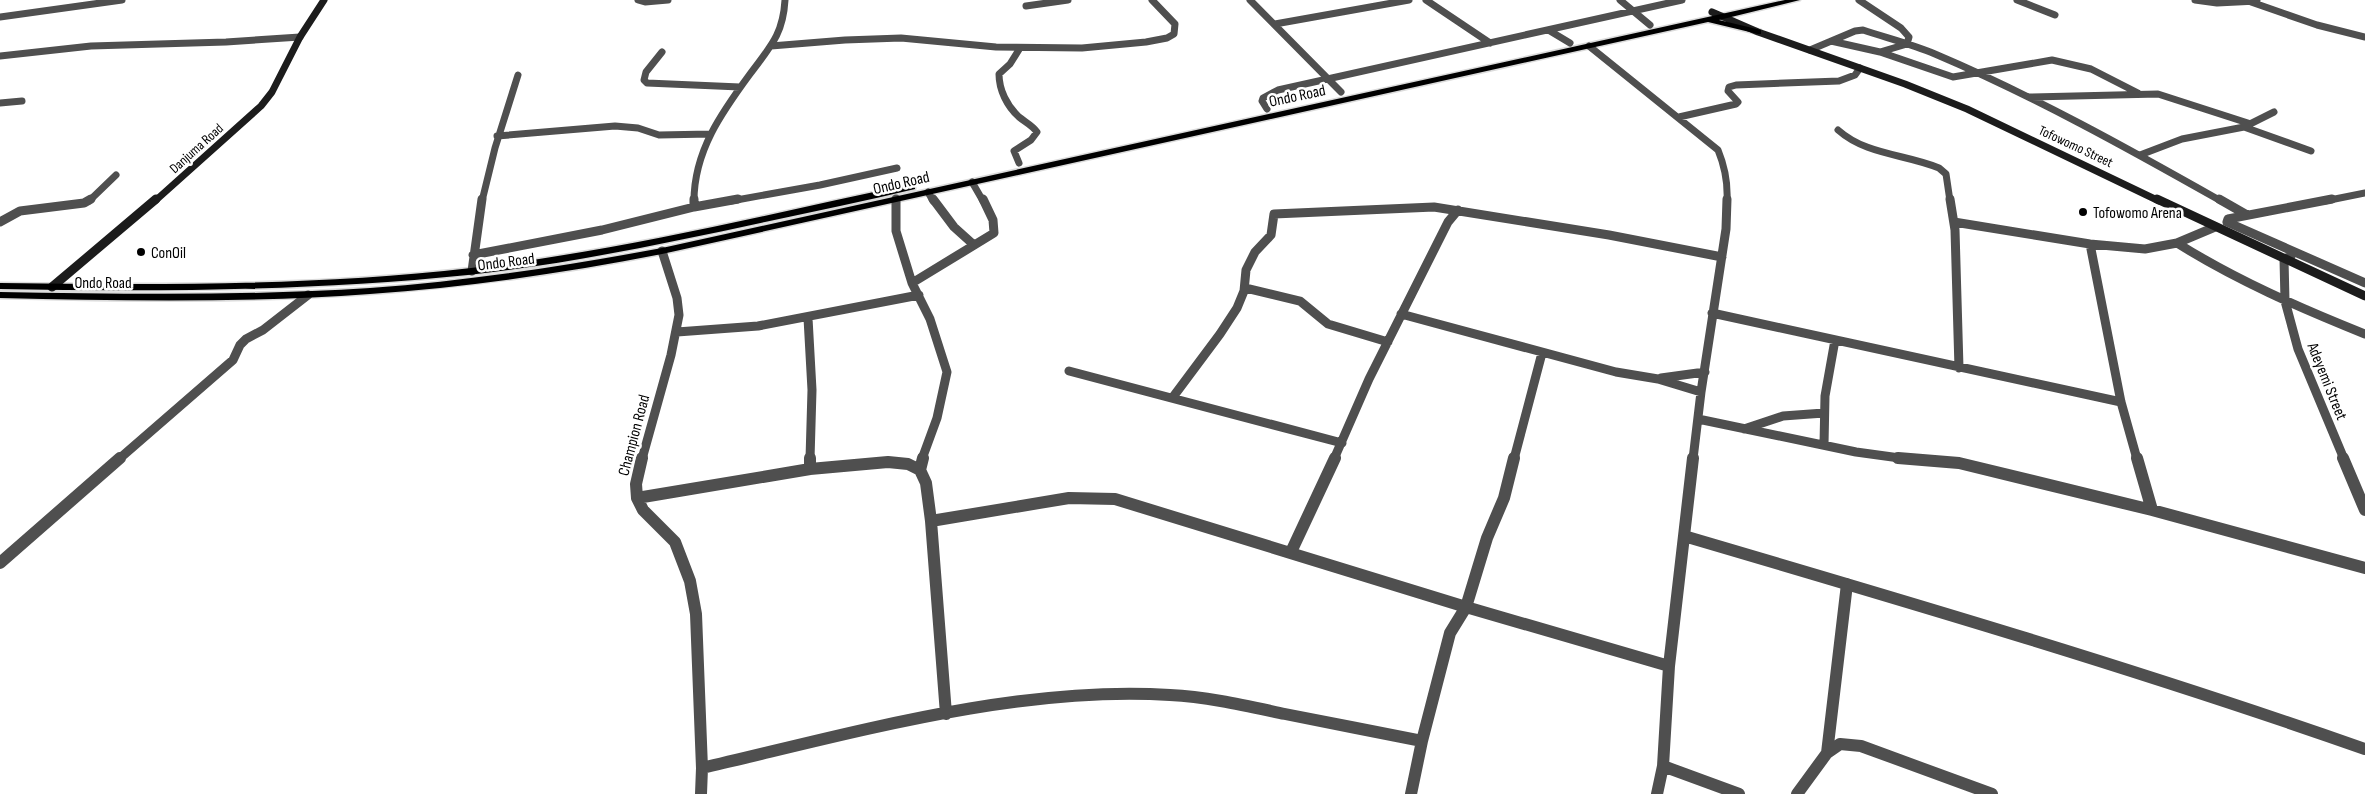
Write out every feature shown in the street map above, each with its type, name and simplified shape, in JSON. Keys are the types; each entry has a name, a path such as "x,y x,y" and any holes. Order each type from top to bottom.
{"main road":[{"name":"Ondo Road","path":"1726,14 1766,0"},
{"name":"Ondo Road","path":"0,296 308,295 390,290 564,269 662,251 972,182 1342,92 1650,25 1726,14 1796,0"},
{"path":"1749,10 1752,20 1759,31"},
{"name":"Ondo Road","path":"0,286 292,286 472,271 619,250 1019,163 1144,140 1589,46 1710,16"},
{"path":"1710,16 1759,31"},
{"path":"121,297 131,287"}],"street":[{"path":"0,17 122,0"},
{"name":"Danjuma Road","path":"52,287 142,212 261,106 272,92 300,37 324,0"},
{"path":"638,0 651,2 668,0"},
{"path":"694,207 691,189 696,163 710,134 740,88 771,46 784,19 785,0"},
{"path":"1026,6 1068,0"},
{"path":"771,46 884,39 920,39 1020,48 1066,49 1116,46 1167,38 1174,34 1176,30 1175,24 1152,0"},
{"path":"1250,0 1342,92"},
{"path":"1356,0 1365,7"},
{"path":"1275,24 1409,0"},
{"path":"1426,0 1490,43"},
{"path":"1620,0 1650,25"},
{"path":"1267,109 1262,101 1267,94 1327,78 1550,31 1682,0"},
{"path":"1860,0 1909,37 1906,44 1880,52"},
{"path":"2017,0 2055,15"},
{"path":"2195,0 2217,3 2265,0"},
{"path":"2251,2 2317,24 2365,36"},
{"name":"Tofowomo Street","path":"1726,14 1769,36 1967,109 2365,296"},
{"name":"Tofowomo Street","path":"1726,14 1759,31"},
{"path":"1810,50 1854,30 1864,30 1906,44 1980,74 2028,98 2140,155 2247,215"},
{"path":"1550,31 1570,43"},
{"path":"0,56 91,46 233,42 300,37"},
{"path":"1831,41 1880,52 1947,76 1960,77 1980,74 2042,60 2052,60 2091,69 2138,93"},
{"path":"1589,46 1714,146 1724,164 1728,184 1726,230 1701,392 1669,666 1663,766 1657,794"},
{"path":"1019,163 1014,151 1036,135 1037,132 1028,122 1018,116 1000,90 999,74 1010,64 1020,48"},
{"path":"662,52 646,72 644,80 647,83 740,88"},
{"path":"1679,117 1736,104 1738,102 1728,91 1729,87 1736,85 1839,81 1855,75 1860,68"},
{"path":"472,271 478,214 497,136 518,76"},
{"path":"2028,98 2138,93 2164,95 2311,151"},
{"path":"0,103 22,101"},
{"path":"2140,155 2182,139 2248,126 2274,112"},
{"path":"497,136 615,126 638,128 659,135 710,134"},
{"path":"1838,130 1852,142 1862,146 1929,164 1944,170 1954,222 1958,290 1958,368"},
{"path":"473,255 602,230 694,207 820,185 898,168"},
{"path":"0,222 20,211 84,203 92,199 116,175"},
{"path":"912,283 994,233 995,228 992,218 972,182"},
{"path":"928,192 958,233 974,245"},
{"path":"2365,192 2247,215 2228,220 2227,222 2365,283"},
{"path":"896,199 896,231 912,283 930,319 947,372 937,418 925,447 920,470 926,483 931,521 946,714"},
{"path":"1246,288 1243,280 1245,272 1252,257 1270,238 1275,227 1274,214 1434,207 1609,235 1722,257"},
{"path":"1291,552 1342,443 1369,379 1448,222 1458,210"},
{"path":"1954,222 2090,244 2145,249 2177,243 2215,227"},
{"path":"2177,243 2209,264 2285,302 2365,334"},
{"path":"2090,244 2120,402 2152,510"},
{"name":"Champion Road","path":"662,251 677,298 679,315 636,484 637,498 643,510 675,542 690,581 696,614 702,768 700,794"},
{"path":"2284,259 2298,254"},
{"name":"Adeyemi Street","path":"2284,259 2285,302 2298,349 2365,510"},
{"path":"1246,288 1300,302 1328,324 1388,342"},
{"path":"1173,397 1225,325 1246,288"},
{"path":"0,563 233,360 240,345 246,339 264,330 308,295"},
{"path":"676,332 758,326 808,318 918,295"},
{"path":"1712,313 2120,402"},
{"path":"1401,314 1542,353 1616,372 1658,379 1701,392"},
{"path":"808,318 812,390 810,469"},
{"path":"1824,445 1824,413 1836,340"},
{"path":"1411,794 1422,741 1450,633 1466,607 1487,538 1504,498 1542,353"},
{"path":"1069,370 1342,443"},
{"path":"1658,379 1705,372"},
{"path":"1744,429 1762,420 1786,415 1824,413"},
{"path":"1698,419 1856,452 1918,461 1959,462 2152,510 2365,568"},
{"path":"637,498 810,469 888,462 908,464 920,470"},
{"path":"931,521 966,517 1067,498 1094,497 1115,499 1466,607 1669,666"},
{"path":"1684,536 2143,674 2365,749"},
{"path":"1827,753 1847,584"},
{"path":"702,768 946,714 1043,700 1102,695 1156,694 1214,700 1422,741"},
{"path":"1797,794 1805,786 1827,753 1840,744 1861,746 1992,794"},
{"path":"1663,766 1739,794"}],"place":[{"name":"Tofowomo Arena","path":"2083,212"},
{"name":"ConOil","path":"141,252"}]}
